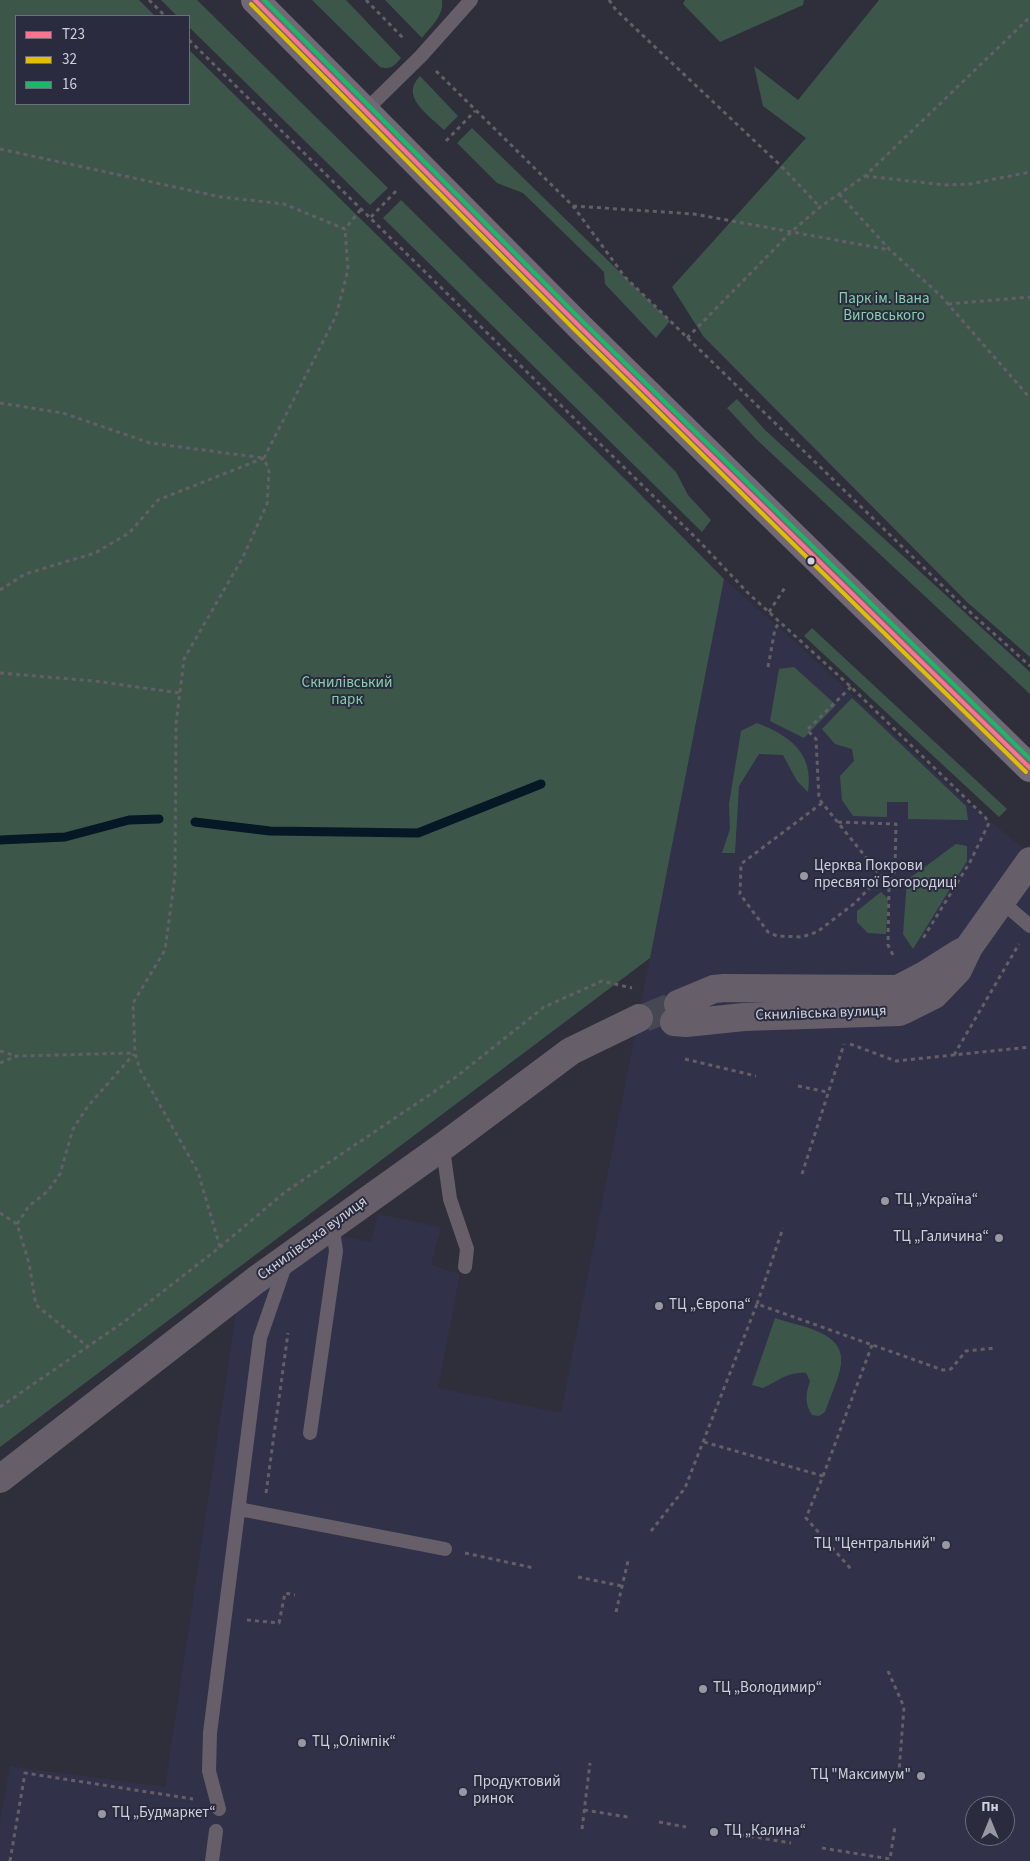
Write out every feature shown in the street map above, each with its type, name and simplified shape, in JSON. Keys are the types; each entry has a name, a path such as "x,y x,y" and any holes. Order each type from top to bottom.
{"main road":[{"path":"256,0 581,328 1030,768"}],"street":[{"name":"Скнилівська вулиця","path":"676,1013 686,1023 744,1017 899,1012 934,996 958,970 969,947 1030,861"},
{"name":"Скнилівська вулиця","path":"0,1479 332,1224 445,1145 571,1051 639,1018"}],"lane":[{"path":"366,110 421,56 471,0"},
{"path":"1002,902 1030,926"},
{"path":"445,1145 443,1149 450,1200 467,1249 464,1267"},
{"path":"310,1433 336,1251 332,1224"},
{"path":"219,1809 210,1771 210,1733 260,1338 288,1258"},
{"path":"239,1509 445,1549"},
{"path":"212,1861 216,1831"}],"path":[{"path":"149,0 164,15"},
{"path":"366,0 572,206 625,277 961,604 1030,666"},
{"path":"609,0 616,10 780,166 820,207"},
{"path":"687,338 790,232 820,207 865,176 1030,17"},
{"path":"190,41 691,533 748,593 851,686 974,804 990,823 970,862 921,943"},
{"path":"446,141 475,111"},
{"path":"0,150 221,197 284,204 345,229"},
{"path":"865,176 945,185 970,184 1030,172"},
{"path":"371,217 397,190"},
{"path":"839,194 890,250 948,304 1030,398"},
{"path":"572,206 694,214 890,250"},
{"path":"0,590 25,574 94,553 129,533 158,500 264,458 336,316 348,270 345,229 362,208"},
{"path":"948,304 1030,298"},
{"path":"0,403 63,413 150,444 264,458"},
{"path":"220,1247 198,1172 140,1070 135,1053 133,1003 165,950 175,876 175,751 184,659 243,557 267,504 269,472 264,458"},
{"path":"769,612 786,586"},
{"path":"746,600 748,593"},
{"path":"768,667 775,629 780,621"},
{"path":"0,673 94,681 180,693"},
{"path":"851,686 807,730 816,739 819,799 889,886"},
{"path":"822,803 741,864 740,894 768,932 777,936 802,937 817,932 854,903 881,876"},
{"path":"838,822 896,824 895,869 889,886 888,945 895,959"},
{"path":"953,1055 1021,941"},
{"path":"0,1408 125,1321 220,1247 285,1192 456,1077 544,1007 602,981 636,989"},
{"path":"802,1174 844,1042 896,1062 1030,1047"},
{"path":"0,1051 17,1056 135,1053"},
{"path":"17,1224 29,1206 48,1191 60,1174 73,1129 88,1106 135,1053"},
{"path":"0,1063 17,1056"},
{"path":"685,1059 756,1076"},
{"path":"798,1086 827,1092"},
{"path":"0,1213 17,1224 28,1263 36,1305 87,1346"},
{"path":"651,1531 686,1488 757,1304 783,1228"},
{"path":"757,1304 943,1370 951,1369 966,1351 995,1348"},
{"path":"851,1569 806,1518 872,1344"},
{"path":"704,1442 823,1476"},
{"path":"445,1549 534,1568"},
{"path":"616,1612 628,1561"},
{"path":"578,1577 622,1586"},
{"path":"246,1620 279,1623 285,1593 295,1595"},
{"path":"888,1671 904,1707 899,1772"},
{"path":"582,1829 590,1763"},
{"path":"10,1861 25,1773 202,1801"},
{"path":"584,1810 628,1817"},
{"path":"659,1822 686,1826"},
{"path":"822,1848 890,1859 895,1826"},
{"path":"742,1835 790,1843"}],"shaded area":[{"path":"724,579 802,648 963,799 1030,854 1030,1861 0,1861 0,1822 10,1766 165,1787 237,1307 334,1235 371,1242 378,1214 441,1227 431,1265 460,1274 438,1388 561,1413"}],"green space":[{"name":"Скнилівський парк","path":"0,0 139,0 154,15 15,15 15,105 190,105 190,51 724,579 650,958 0,1447"},
{"path":"161,0 197,0 388,188 370,205 190,28 190,15 176,15"},
{"path":"312,0 346,0 401,58 392,67 380,67"},
{"path":"385,0 442,0 442,6 436,21 422,38"},
{"path":"685,0 804,0 803,5 720,42 683,4"},
{"name":"Парк ім. Івана Виговського","path":"879,0 1030,0 1030,657 967,602 703,336 672,287 806,138 763,106 754,66 798,100"},
{"path":"420,76 458,116 444,130 424,112 414,98 414,84"},
{"path":"472,128 670,321 656,338 605,284 604,272 523,193 497,183 457,143"},
{"path":"401,200 676,472 688,495 711,520 702,532 383,218"},
{"path":"737,399 765,430 1030,672 1030,694 756,439 727,408"},
{"path":"812,628 1007,809 999,817 804,636"},
{"path":"794,667 836,705 804,738 770,721 779,669"},
{"path":"852,698 966,806 968,820 908,819 908,802 887,802 887,817 853,816 842,800 840,776 854,761 852,749 835,744 822,729"},
{"path":"757,723 789,740 803,756 809,778 808,792 797,781 783,755 759,754 739,786 735,853 722,853 730,829 729,804 741,731"},
{"path":"956,844 967,846 967,861 913,949 903,934 907,880"},
{"path":"881,892 888,899 886,934 868,933 857,922 857,911"},
{"path":"775,1318 807,1327 828,1337 836,1344 841,1353 840,1370 836,1382 825,1412 819,1416 812,1415 808,1406 807,1394 810,1381 806,1373 788,1375 763,1388 752,1385"}],"waterway":[{"path":"195,822 270,831 418,833 541,784"},
{"path":"0,840 65,837 129,820 159,819"}],"tunnel":[{"path":"644,1018 678,1004"}],"transit line":[{"name":"Т23","path":"255,0 581,328 1030,768"},
{"name":"16","path":"264,0 585,324 1030,759"},
{"name":"32","path":"251,4 577,332 1026,772"}],"place":[{"name":"Церква Покрови пресвятої Богородиці","path":"804,876"},
{"name":"ТЦ „Україна“","path":"885,1201"},
{"name":"ТЦ „Галичина“","path":"999,1238"},
{"name":"ТЦ „Європа“","path":"659,1306"},
{"name":"ТЦ \"Центральний\"","path":"946,1545"},
{"name":"ТЦ „Володимир“","path":"703,1689"},
{"name":"ТЦ „Олімпік“","path":"302,1743"},
{"name":"ТЦ \"Максимум\"","path":"921,1776"},
{"name":"Продуктовий ринок","path":"463,1792"},
{"name":"ТЦ „Будмаркет“","path":"102,1814"},
{"name":"ТЦ „Калина“","path":"714,1832"}]}
